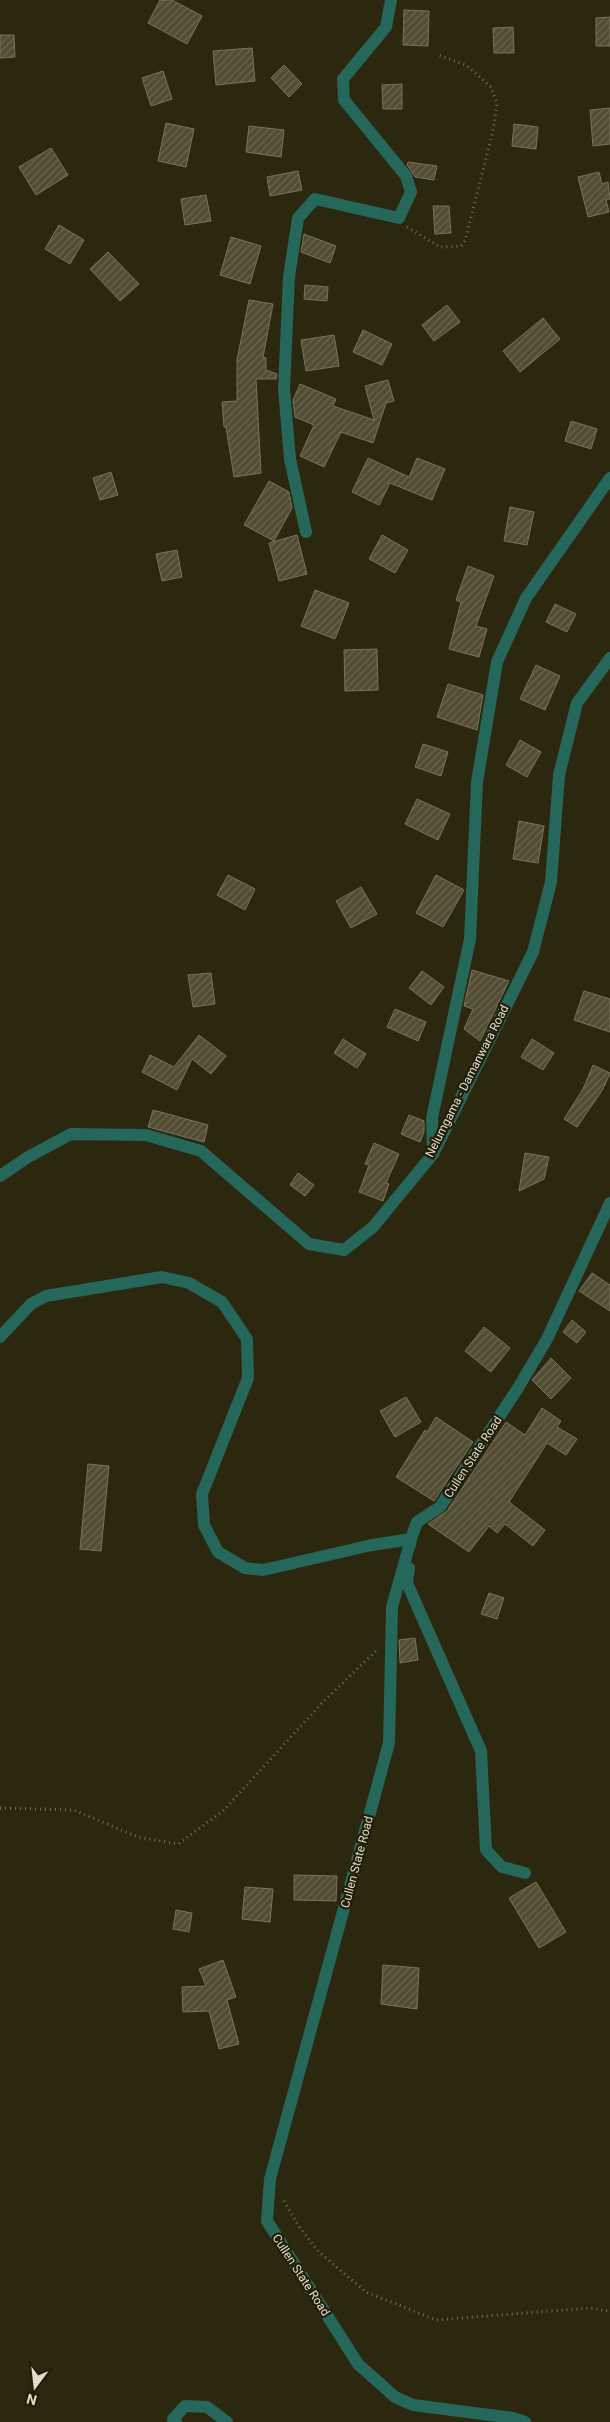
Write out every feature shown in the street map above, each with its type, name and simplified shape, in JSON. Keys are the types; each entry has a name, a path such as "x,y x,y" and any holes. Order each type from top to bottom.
{"street":[{"path":"306,532 290,459 284,389 289,278 298,218 316,199 399,218 411,192 406,176 344,100 343,79 386,28 391,0"},
{"path":"433,1154 432,1118 470,939 477,782 497,662 526,598 610,478"},
{"name":"Nelumgama - Damanwara Road","path":"0,1176 28,1157 71,1134 146,1135 201,1151 309,1244 344,1250 373,1227 433,1154 533,952 551,882 559,775 577,703 610,658"},
{"name":"Cullen State Road","path":"525,2422 513,2418 412,2405 395,2398 358,2364 267,2221 270,2179 389,1743 392,1607 411,1538 417,1522 440,1507 518,1388 547,1338 610,1203"},
{"path":"0,1337 31,1304 46,1296 162,1277 189,1284 222,1302 247,1339 248,1378 202,1494 204,1525 218,1552 245,1568 263,1570 411,1538 407,1583 481,1751 486,1850 502,1867 525,1873"},
{"path":"176,2422 173,2418 185,2406 207,2407 227,2422"}],"path":[{"path":"399,218 401,223 429,242 440,247 461,246 466,241 493,130 497,104 491,87 466,65 438,55"},
{"path":"0,1808 74,1810 138,1837 178,1844 223,1811 324,1702 392,1636"},
{"path":"270,2179 300,2228 319,2252 352,2281 366,2292 436,2320 589,2308 610,2311"}],"building":[{"path":"160,0 172,0 202,16 187,44 148,23"},
{"path":"404,10 429,11 428,46 403,45"},
{"path":"610,17 610,46 596,46 596,18"},
{"path":"513,27 514,53 494,53 493,28"},
{"path":"0,35 14,35 15,57 0,58"},
{"path":"252,48 255,81 216,85 213,51"},
{"path":"284,65 302,84 289,97 271,78"},
{"path":"163,71 172,99 151,106 142,78"},
{"path":"402,84 402,109 383,109 382,85"},
{"path":"610,108 610,144 593,146 590,110"},
{"path":"166,123 194,129 186,167 158,161"},
{"path":"514,124 538,127 536,149 512,146"},
{"path":"249,126 284,130 281,157 246,152"},
{"path":"51,148 68,175 36,195 19,167"},
{"path":"408,162 437,166 434,180 415,177 407,165"},
{"path":"298,171 302,190 270,196 267,177"},
{"path":"599,172 602,184 608,182 610,199 606,200 609,212 588,217 578,177"},
{"path":"206,195 211,221 185,225 181,199"},
{"path":"433,206 449,206 451,233 435,234"},
{"path":"59,225 84,240 70,264 45,249"},
{"path":"304,234 336,246 330,263 301,252"},
{"path":"231,237 261,246 250,284 220,275"},
{"path":"108,252 139,284 120,301 90,269"},
{"path":"305,285 328,287 327,301 304,299"},
{"path":"249,300 273,304 263,357 266,358 266,370 277,374 276,379 256,379 261,473 234,477 226,427 224,427 222,402 237,401 237,360"},
{"path":"447,305 460,322 434,341 422,325"},
{"path":"543,318 560,339 520,372 503,351"},
{"path":"363,330 392,344 382,365 353,352"},
{"path":"334,335 339,366 306,371 301,340"},
{"path":"388,380 394,401 386,403 373,443 341,432 324,467 300,456 314,425 295,417 293,400 300,384 336,399 333,406 374,420 365,386"},
{"path":"571,421 597,429 591,449 565,441"},
{"path":"368,458 409,477 417,458 445,469 432,500 390,483 379,505 352,492"},
{"path":"111,472 118,495 100,500 93,478"},
{"path":"269,481 289,492 292,508 274,541 244,525"},
{"path":"510,507 534,512 527,545 504,541"},
{"path":"297,535 307,574 279,581 269,543"},
{"path":"382,535 408,550 395,573 369,559"},
{"path":"177,550 182,577 162,581 156,554"},
{"path":"468,566 494,576 476,626 487,629 479,657 449,649 461,602 456,600"},
{"path":"315,590 349,603 335,639 301,626"},
{"path":"555,604 576,614 567,632 546,622"},
{"path":"377,649 378,690 345,691 344,650"},
{"path":"536,665 560,676 545,710 520,699"},
{"path":"448,684 483,695 477,730 437,717"},
{"path":"520,740 541,752 527,777 506,765"},
{"path":"423,744 448,752 441,776 415,767"},
{"path":"417,799 450,814 438,840 405,824"},
{"path":"519,821 544,826 538,863 513,859"},
{"path":"228,875 255,889 245,910 217,895"},
{"path":"436,875 464,890 443,927 416,913"},
{"path":"361,887 377,914 351,928 336,901"},
{"path":"472,970 509,981 480,1041 464,1029 473,1009 464,1006"},
{"path":"422,971 444,987 431,1005 409,988"},
{"path":"211,973 215,1004 193,1007 188,975"},
{"path":"584,991 610,999 610,1032 574,1020"},
{"path":"395,1009 426,1022 418,1041 387,1027"},
{"path":"199,1035 226,1056 211,1074 192,1059 177,1090 142,1072 150,1055 174,1067"},
{"path":"343,1039 366,1054 357,1068 334,1053"},
{"path":"532,1039 554,1053 543,1070 521,1057"},
{"path":"593,1065 610,1073 603,1089 577,1127 564,1119 583,1089"},
{"path":"153,1110 208,1125 204,1142 148,1127"},
{"path":"409,1115 424,1121 424,1132 420,1142 401,1134"},
{"path":"374,1143 399,1154 386,1183 389,1184 383,1201 359,1192 369,1165 365,1164"},
{"path":"525,1153 549,1157 544,1179 519,1191"},
{"path":"298,1173 314,1185 305,1196 290,1185"},
{"path":"592,1273 610,1285 610,1311 579,1291"},
{"path":"572,1320 586,1332 577,1343 563,1332"},
{"path":"484,1327 510,1348 491,1372 465,1351"},
{"path":"551,1358 571,1378 551,1399 532,1380"},
{"path":"406,1397 421,1422 395,1437 380,1411"},
{"path":"542,1408 561,1421 557,1427 577,1439 566,1455 547,1443 509,1502 545,1530 533,1546 505,1524 497,1533 489,1526 469,1552 428,1524 447,1511 506,1422 525,1435"},
{"path":"436,1417 473,1442 434,1501 396,1477 425,1430 427,1432"},
{"path":"88,1464 109,1466 101,1551 80,1549"},
{"path":"489,1593 504,1598 497,1619 481,1614"},
{"path":"415,1638 418,1660 400,1663 399,1640"},
{"path":"294,1875 337,1876 336,1901 294,1900"},
{"path":"536,1882 566,1932 539,1948 509,1898"},
{"path":"245,1887 273,1889 270,1922 242,1919"},
{"path":"176,1910 192,1913 189,1932 173,1929"},
{"path":"223,1960 236,1997 227,2000 239,2044 219,2049 209,2011 183,2012 182,1987 206,1986 199,1969"},
{"path":"383,1965 419,1968 417,2009 381,2004"}]}
